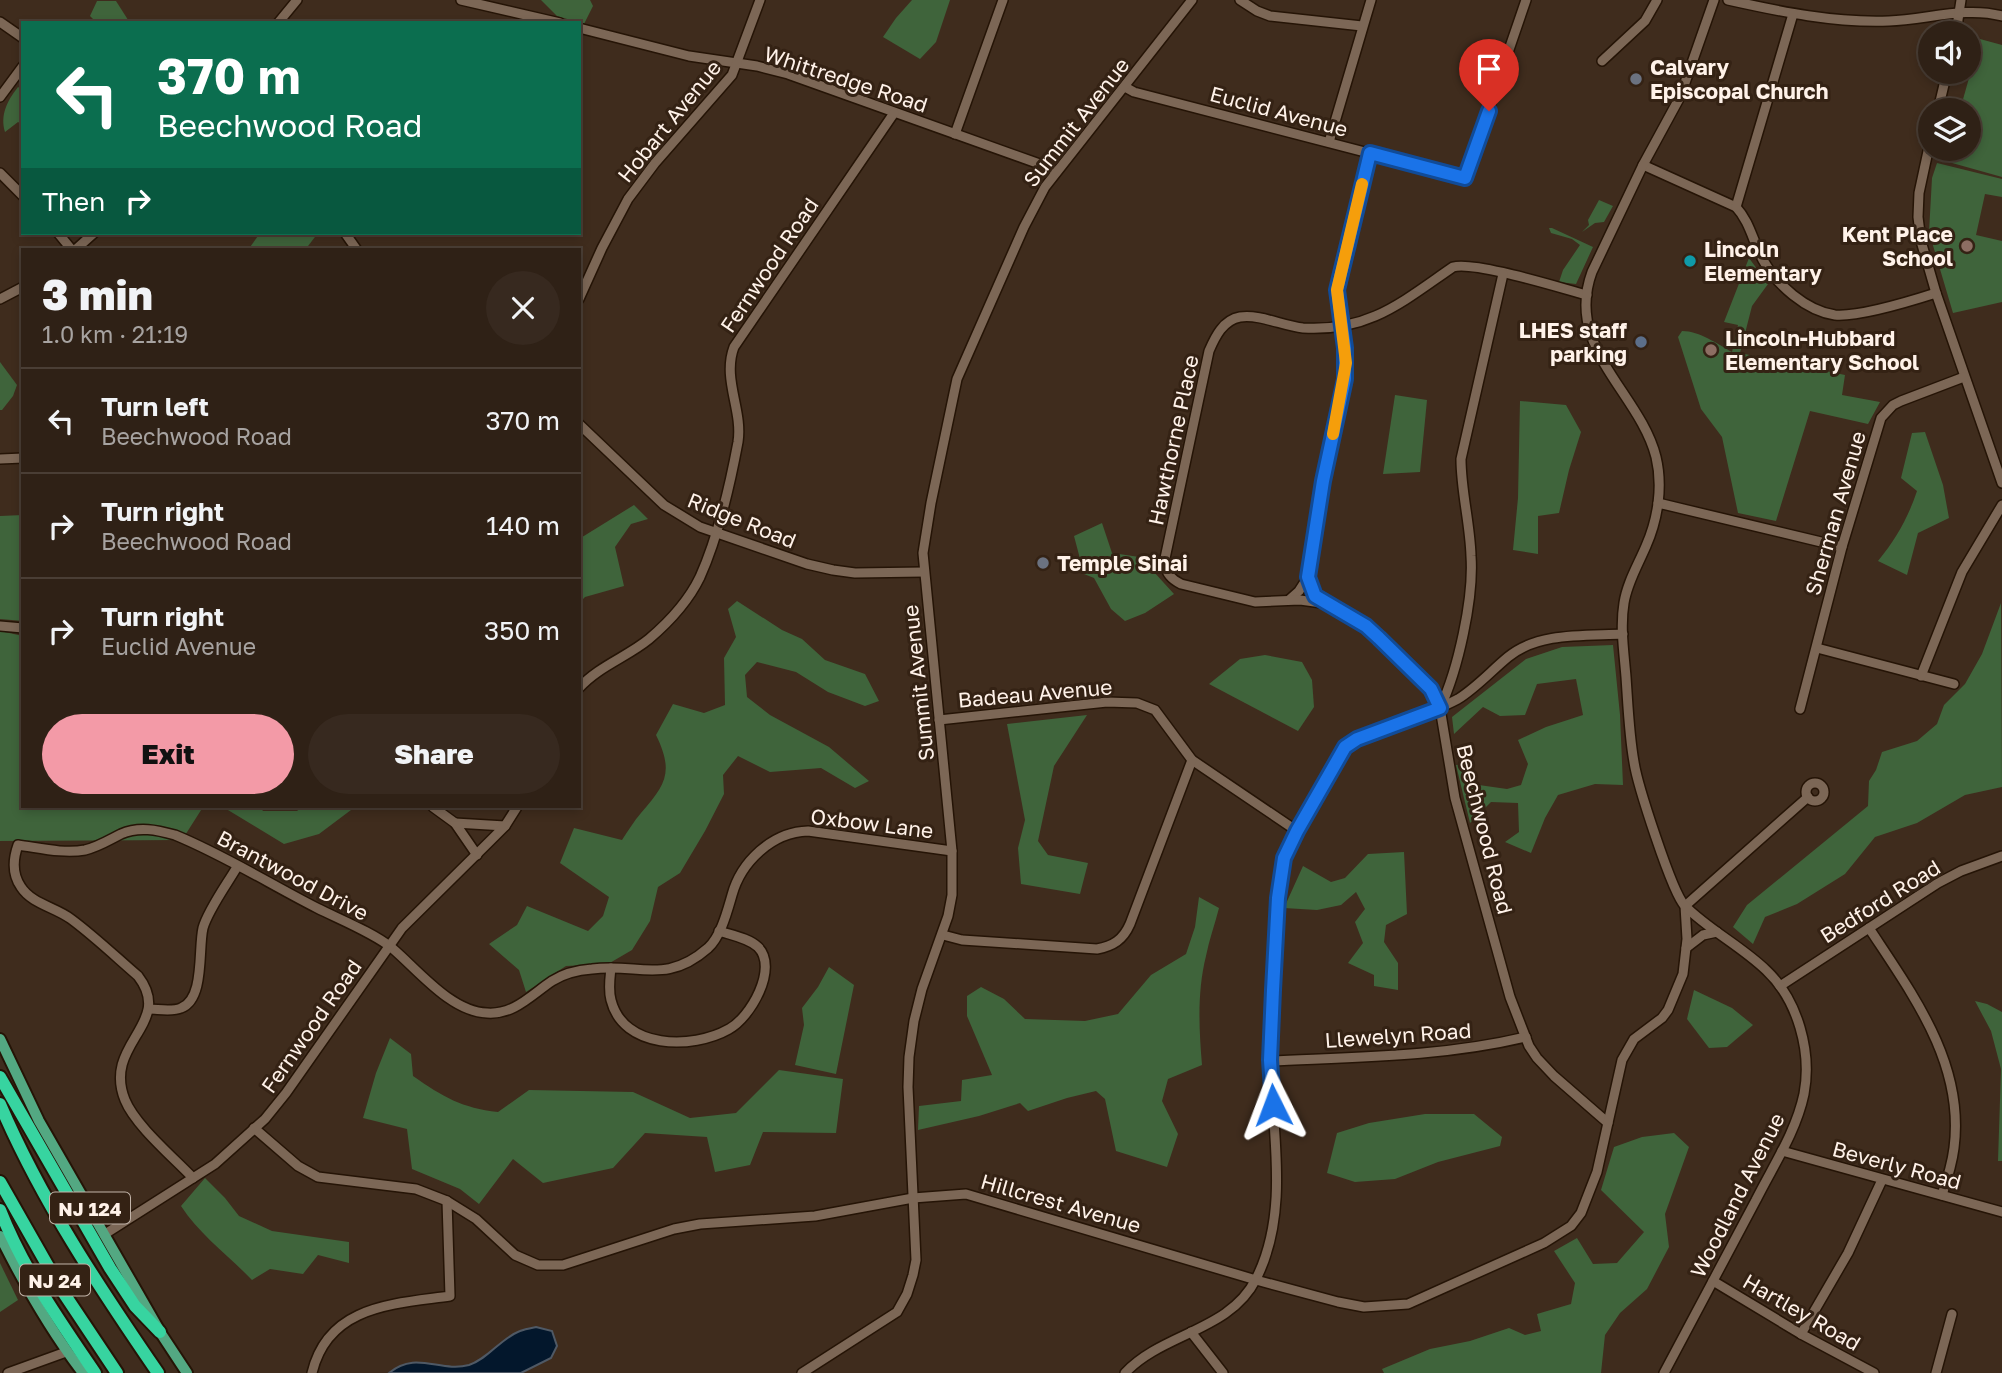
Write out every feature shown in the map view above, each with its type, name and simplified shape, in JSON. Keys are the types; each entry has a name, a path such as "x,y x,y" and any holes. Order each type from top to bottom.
{"highway":[{"path":"0,1077 110,1268 135,1306 160,1332"},
{"name":"NJ 24","path":"0,1104 62,1226 158,1373"},
{"name":"NJ 24","path":"0,1182 61,1289 117,1373"},
{"path":"0,1210 10,1237 37,1287 94,1373"}],"main road":[{"name":"NJ 124","path":"0,1039 39,1121 160,1332 187,1373"},
{"path":"0,1236 24,1285 66,1352 83,1373"}],"street":[{"path":"280,21 297,0"},
{"path":"461,0 530,19"},
{"name":"Hobart Avenue","path":"581,295 628,199 655,163 730,78 760,0"},
{"path":"955,134 1003,0"},
{"name":"Summit Avenue","path":"802,1373 897,1312 907,1294 916,1260 908,1087 910,1049 922,989 943,934 951,895 952,851 923,552 926,525 960,370 1040,196 1192,0"},
{"path":"1240,0 1256,11 1270,16 1362,26"},
{"path":"1329,142 1371,0"},
{"name":"Euclid Avenue","path":"1125,87 1134,92 1465,178 1526,0"},
{"path":"1602,61 1645,21 1657,0"},
{"name":"Woodland Avenue","path":"1664,1373 1782,1151 1803,1096 1806,1065 1802,1035 1780,985 1750,955 1685,906 1676,892 1639,787 1634,765 1623,634 1625,600 1653,528 1659,478 1656,456 1647,431 1611,376 1588,321 1587,295 1590,279 1643,165 1680,97 1714,0"},
{"path":"1728,0 1822,19 1890,21 1961,12 2002,16"},
{"path":"1959,21 1961,0"},
{"path":"1736,207 1793,14"},
{"path":"0,22 21,37"},
{"name":"Whittredge Road","path":"581,29 689,56 752,65 788,74 1056,172"},
{"path":"0,97 21,69"},
{"name":"Fernwood Road","path":"581,686 591,676 638,649 672,617 700,578 724,503 739,436 729,368 734,347 894,113"},
{"path":"1288,600 1299,592 1308,577 1321,494 1345,379 1346,363 1338,303 1339,277 1370,153"},
{"path":"1926,161 1919,193 1921,241 1964,377 2002,483"},
{"path":"1643,165 1736,207 1743,214 1761,258 1771,274 1800,299 1824,312 1847,315 1936,293"},
{"path":"0,173 21,194"},
{"path":"75,248 92,235"},
{"name":"Hawthorne Place","path":"1324,603 1255,601 1181,584 1172,580 1166,572 1164,563 1209,351 1215,337 1231,321 1241,317 1301,328 1333,329 1374,318 1393,309 1453,267 1464,265 1587,295"},
{"path":"1440,708 1451,684 1471,579 1461,459 1503,274"},
{"path":"0,299 21,288"},
{"name":"Sherman Avenue","path":"1800,709 1842,547 1877,428 1886,411 1901,401 1964,377"},
{"name":"Ridge Road","path":"581,426 664,505 682,517 715,532 807,564 833,570 855,573 924,572"},
{"path":"0,459 21,457"},
{"path":"1658,503 1842,547"},
{"path":"1921,676 1962,572 2002,505"},
{"name":"Beechwood Road","path":"1308,577 1315,596 1366,626 1431,689 1440,708 1455,799 1510,997 1526,1037 1537,1058 1608,1123"},
{"path":"0,626 21,628"},
{"path":"1125,1373 1149,1353 1232,1310 1256,1280 1267,1250 1276,1208 1270,1060 1278,898 1284,858 1345,747 1357,739 1440,708 1469,691 1508,657 1533,643 1553,638 1623,634"},
{"path":"1817,649 1954,684"},
{"name":"Badeau Avenue","path":"939,720 1107,702 1148,706 1162,717 1192,760 1297,831"},
{"path":"943,934 962,940 1097,949 1115,944 1130,925 1192,760"},
{"path":"1685,906 1808,797"},
{"path":"434,808 455,823 477,855"},
{"name":"Fernwood Road","path":"105,1234 215,1164 265,1119 414,915 505,826 516,808"},
{"path":"455,823 505,826"},
{"name":"Brantwood Drive","path":"149,1009 147,991 138,976 72,920 36,901 23,890 18,883 14,866 18,845 67,852 85,850 138,829 157,830 195,843 389,946"},
{"name":"Oxbow Lane","path":"389,946 449,998 472,1011 498,1013 509,1010 564,975 578,971 611,968 666,971 698,956 711,945 719,931 744,866 771,843 788,834 808,831 952,851"},
{"name":"Bedford Road","path":"1780,985 1938,883 1961,871 2002,856"},
{"path":"192,1178 136,1118 123,1095 121,1074 125,1054 146,1021 149,1009 179,1009 188,1004 193,996 200,975 204,925 237,867"},
{"name":"Hillcrest Avenue","path":"254,1128 298,1166 318,1177 416,1189 447,1201 476,1219 514,1255 538,1265 557,1266 684,1227 815,1216 913,1198 953,1194 981,1196 1256,1280 1364,1307 1408,1304 1545,1243 1571,1226 1581,1213 1591,1189 1627,1047 1668,1010 1684,974 1685,906"},
{"path":"1869,928 1911,993 1941,1049 1948,1068 1955,1109 1955,1128 1950,1169 1942,1195"},
{"path":"611,968 611,1002 619,1017 635,1032 651,1040 686,1042 721,1033 732,1028 756,999 765,977 766,962 757,946 719,931"},
{"path":"1686,948 1703,934 1717,932"},
{"name":"Llewelyn Road","path":"1270,1060 1433,1053 1526,1037"},
{"name":"Beverly Road","path":"1782,1151 2002,1212"},
{"path":"1801,1334 1848,1253 1882,1180"},
{"path":"313,1373 320,1352 329,1339 363,1312 380,1306 450,1296 447,1201"},
{"name":"Hartley Road","path":"1713,1281 1801,1334 1874,1373"},
{"path":"1936,1373 1952,1314"},
{"path":"1191,1332 1223,1373"},
{"path":"8,1373 66,1352"}],"green space":[{"path":"541,0 590,0 593,6 584,24 557,16"},
{"path":"912,0 950,0 936,42 920,59 883,37"},
{"path":"97,1 116,1 129,21 95,21 90,16"},
{"path":"1981,39 2002,45 2002,177 1945,161 1981,161 1981,98 1963,98 1967,84 1981,84"},
{"path":"18,87 21,89 21,124 18,122 5,132 3,120"},
{"path":"1937,163 2002,179 2002,197 1985,194 1976,235 2002,241 2002,302 1953,313 1929,232 1932,178"},
{"path":"1599,200 1613,206 1604,222 1595,223 1582,232 1589,225 1588,220"},
{"path":"1549,228 1593,247 1576,284 1559,282 1563,270 1580,245 1572,239 1551,233"},
{"path":"259,235 316,235 307,248 249,248"},
{"path":"1749,258 1768,284 1752,306 1740,353 1845,375 1842,395 1880,402 1868,424 1810,411 1776,521 1738,513 1722,437 1701,409 1678,337 1682,331 1695,333 1732,352 1738,325 1724,322"},
{"path":"0,362 17,385 13,396 2,410 0,410"},
{"path":"1395,395 1427,400 1420,472 1383,474"},
{"path":"1520,401 1566,405 1581,432 1559,513 1538,516 1538,554 1513,550 1518,498"},
{"path":"1925,432 1943,485 1949,518 1918,533 1907,575 1878,561 1901,528 1917,491 1901,478 1912,433"},
{"path":"634,505 648,519 631,524 615,547 624,586 585,597 581,601 581,538"},
{"path":"21,515 21,621 0,619 0,516"},
{"path":"1102,523 1112,553 1153,559 1153,571 1174,594 1145,613 1125,621 1111,609 1094,578 1084,574 1074,536"},
{"path":"737,601 782,630 802,639 825,660 865,674 879,701 865,706 828,692 796,672 757,662 745,675 747,697 770,715 829,747 869,781 855,788 821,768 770,772 738,756 723,775 724,794 680,873 658,887 650,921 632,950 608,964 566,966 526,992 519,970 489,944 517,925 527,906 588,931 603,916 609,897 560,863 574,828 622,840 656,794 665,777 665,759 656,735 673,704 704,713 725,705 724,658 736,637 728,609"},
{"path":"2001,603 2002,787 1965,795 1917,823 1875,837 1845,874 1797,904 1765,917 1753,944 1733,927 1747,905 1868,806 1869,781 1882,752 1917,741 1937,724 1944,705 1965,684 1982,654"},
{"path":"0,631 21,636 21,808 202,808 182,840 0,841"},
{"path":"1613,645 1623,785 1595,784 1558,795 1531,853 1505,842 1519,832 1518,803 1491,802 1470,823 1456,765 1467,764 1479,785 1507,789 1521,785 1528,764 1518,740 1583,715 1576,679 1537,684 1525,715 1500,716 1483,707 1454,734 1452,717 1526,659 1562,647"},
{"path":"1265,655 1302,662 1312,680 1314,707 1298,731 1209,684 1240,659"},
{"path":"1087,715 1054,766 1038,841 1048,855 1088,863 1080,894 1021,884 1018,848 1025,820 1007,724"},
{"path":"225,808 297,811 301,808 354,808 319,834 284,844"},
{"path":"1404,852 1407,914 1386,925 1384,942 1398,963 1398,990 1374,986 1374,975 1348,963 1363,943 1355,922 1365,909 1356,892 1341,905 1317,910 1284,908 1303,866 1331,882 1345,878 1368,854"},
{"path":"1199,897 1219,908 1201,983 1202,1065 1168,1079 1162,1101 1178,1134 1167,1167 1116,1151 1105,1099 1096,1091 1028,1111 1020,1103 918,1130 919,1106 961,1101 962,1080 992,1075 967,1016 967,996 981,987 1004,999 1025,1019 1085,1021 1118,1014 1151,975 1186,954 1195,927"},
{"path":"829,967 854,985 836,1074 795,1065 804,1025 802,1008"},
{"path":"1694,990 1732,1008 1753,1025 1727,1047 1709,1048 1687,1019"},
{"path":"1975,1001 2002,1012 2002,1161 1998,1161 2001,1069 1991,1031"},
{"path":"390,1038 411,1054 413,1076 444,1096 463,1104 498,1112 529,1090 633,1092 690,1118 736,1113 779,1070 843,1079 836,1133 763,1132 750,1165 715,1172 707,1137 645,1133 613,1168 543,1183 513,1159 479,1204 460,1189 412,1169 407,1129 363,1118"},
{"path":"1425,1114 1474,1114 1502,1137 1500,1146 1438,1162 1395,1179 1355,1182 1327,1173 1337,1133 1369,1123"},
{"path":"1674,1133 1689,1147 1665,1214 1669,1247 1647,1289 1620,1313 1605,1335 1601,1373 1384,1373 1382,1369 1430,1349 1470,1341 1509,1328 1525,1335 1541,1331 1537,1314 1571,1304 1575,1283 1554,1251 1577,1238 1593,1264 1617,1263 1644,1232 1601,1190 1614,1147 1642,1137"},
{"path":"205,1178 239,1216 272,1231 349,1242 349,1263 318,1255 303,1274 270,1269 252,1280 205,1236 181,1206"},
{"path":"0,1263 18,1300 0,1312"}],"water":[{"path":"536,1327 552,1331 557,1346 551,1358 521,1373 389,1373 399,1366 419,1362 458,1367 469,1365 513,1334"}],"slow traffic":[{"path":"1333,434 1346,363 1337,290 1362,184"}],"place":[{"name":"Calvary Episcopal Church","path":"1636,79"},
{"name":"Kent Place School","path":"1967,246"},
{"name":"Lincoln Elementary","path":"1690,261"},
{"name":"LHES staff parking","path":"1641,342"},
{"name":"Lincoln-Hubbard Elementary School","path":"1711,350"},
{"name":"Temple Sinai","path":"1043,563"}],"route":[{"path":"1273,1105 1270,1060 1273,990 1278,898 1284,858 1345,747 1357,739 1440,708 1431,689 1366,626 1315,596 1308,577 1327,457 1345,379 1344,334 1337,290 1339,277 1370,153 1465,178 1489,111"}]}
